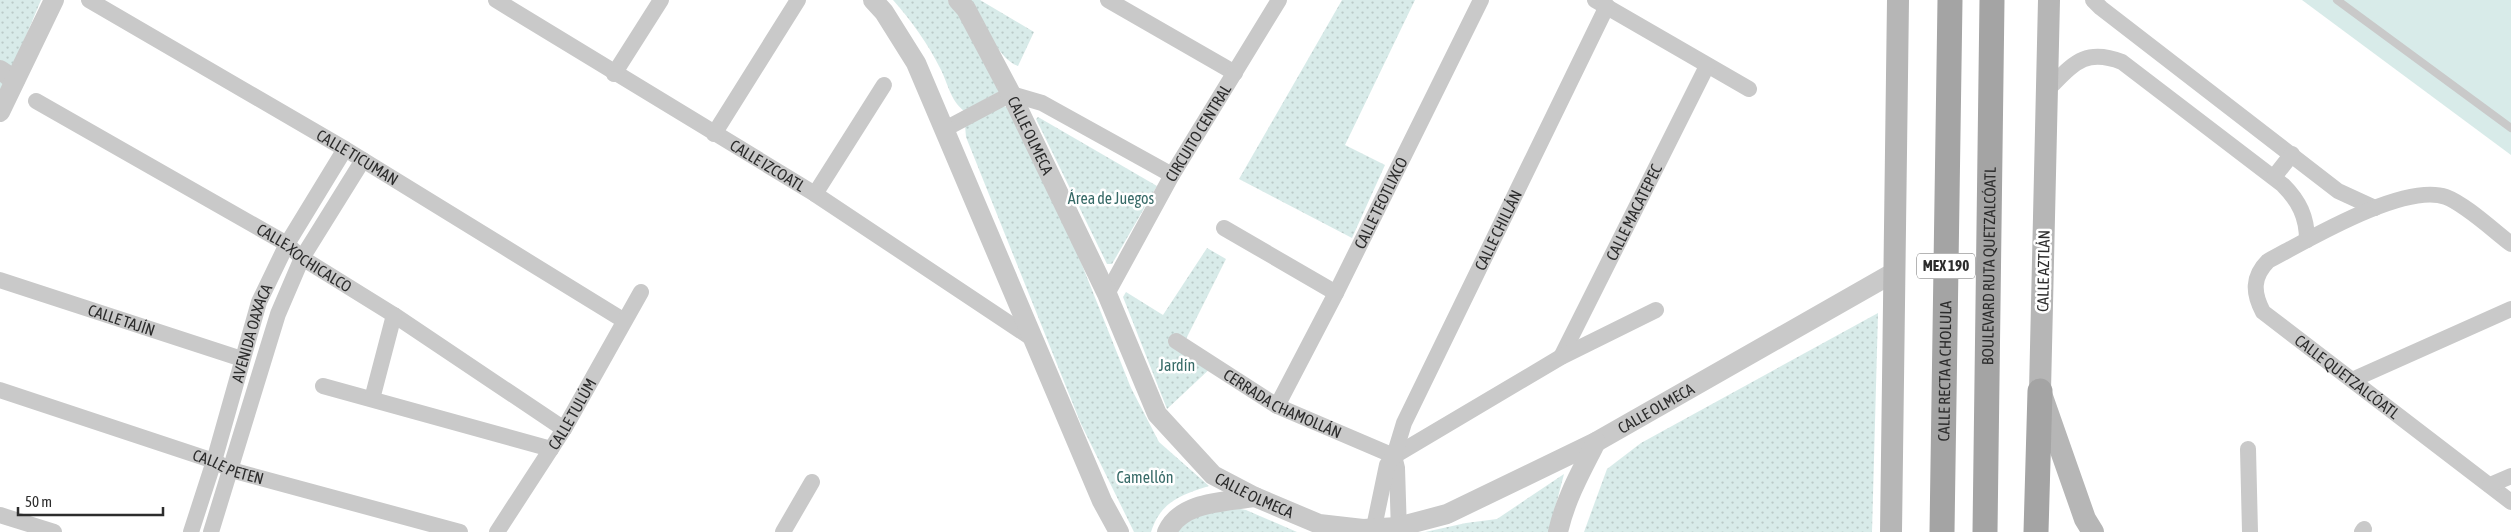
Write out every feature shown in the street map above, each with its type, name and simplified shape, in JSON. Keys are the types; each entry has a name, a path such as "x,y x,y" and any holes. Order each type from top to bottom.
{"main road":[{"path":"1890,532 1898,0"},
{"name":"CALLE RECTA A CHOLULA","path":"1942,532 1950,0"},
{"name":"BOULEVARD RUTA QUETZALCÓATL","path":"1985,532 1992,0"},
{"name":"CALLE AZTLÁN","path":"2049,0 2040,391 2086,519 2093,532"},
{"path":"2036,532 2040,391"},
{"path":"1930,532 1943,456"}],"street":[{"path":"0,112 7,75 54,0"},
{"name":"CALLE TICUMAN","path":"89,0 345,149 623,320"},
{"name":"CALLE IZCOATL","path":"496,0 524,7 614,74 815,194 1033,339"},
{"path":"614,74 661,0"},
{"path":"714,134 798,0"},
{"path":"873,0 884,12 916,63 1102,501 1119,532"},
{"name":"CALLE OLMECA","path":"958,0 966,9 1011,94 1107,294 1157,414 1214,475 1255,497 1327,528 1398,530 1447,514 1596,442 1893,273"},
{"path":"1108,0 1235,73"},
{"name":"CIRCUITO CENTRAL","path":"1107,294 1172,175 1279,0"},
{"name":"CALLE TEOTLIXCO","path":"1277,406 1336,293 1481,0"},
{"path":"2093,0 2100,8 2338,191 2375,208"},
{"path":"1601,3 1749,89"},
{"name":"CALLE CHILLÁN","path":"1374,530 1387,464 1394,456 1404,423 1601,3"},
{"path":"2046,91 2079,60 2092,56 2106,56 2122,62 2274,176 2300,206 2307,229 2307,240"},
{"name":"CALLE MACATEPEC","path":"1561,357 1707,66"},
{"path":"815,194 884,85"},
{"path":"945,129 1011,94 1042,103 1172,175"},
{"name":"CALLE XOCHICALCO","path":"36,101 287,244 302,258 394,315 564,429"},
{"name":"AVENIDA OAXACA","path":"191,532 214,461 259,302 287,244 345,149"},
{"path":"2274,176 2292,154"},
{"name":"AVENIDA OAXACA","path":"211,532 278,314 302,258 362,160"},
{"name":"CALLE QUETZALCÓATL","path":"2511,244 2452,200 2443,196 2422,194 2375,208 2307,240 2268,262 2256,278 2256,298 2263,312 2511,502"},
{"path":"1224,228 1336,293"},
{"name":"CALLE TAJÍN","path":"0,280 242,359"},
{"name":"CALLE TULÚM","path":"497,532 564,429 640,292"},
{"path":"2352,380 2511,309"},
{"path":"1394,456 1561,357 1656,310"},
{"path":"372,399 394,315"},
{"name":"CERRADA CHAMOLLÁN","path":"1176,341 1277,406 1394,456"},
{"path":"323,386 551,449"},
{"name":"CALLE PETEN","path":"0,390 214,461 231,470 415,526 460,532"},
{"path":"1558,532 1562,515 1573,487 1596,442"},
{"path":"2248,449 2250,532"},
{"name":"CALLE CHILLÁN","path":"1394,456 1398,468 1398,530"},
{"path":"2490,485 2511,476"},
{"path":"783,532 812,482"},
{"path":"1167,532 1182,513 1209,504 1255,497"},
{"path":"0,515 54,532"}],"lane":[{"path":"2337,0 2511,128"}],"green space":[{"path":"0,0 41,0 0,92"},
{"path":"893,0 951,0 1002,90 964,111 959,107 952,97 940,68 925,41"},
{"path":"967,0 980,0 1034,32 1018,66 1010,62 996,46"},
{"path":"1342,0 1415,0 1345,145 1385,165 1352,238 1239,179"},
{"path":"2302,0 2511,0 2511,155"},
{"name":"Camellón","path":"1000,106 1011,107 1063,217 1131,388 1159,442 1209,486 1181,496 1166,506 1155,521 1151,532 1134,532 1081,424 966,137 965,125"},
{"name":"Área de Juegos","path":"1038,117 1157,186 1112,264 1107,264 1036,119"},
{"name":"Jardín","path":"1207,248 1226,259 1185,341 1215,364 1167,409 1123,297 1126,292 1163,315"},
{"path":"1878,313 1872,532 1584,532 1607,469 1641,443"},
{"path":"1564,474 1549,532 1425,532 1466,523 1497,519"},
{"name":"Camellón","path":"1224,506 1246,510 1297,532 1177,532 1197,512"}]}
